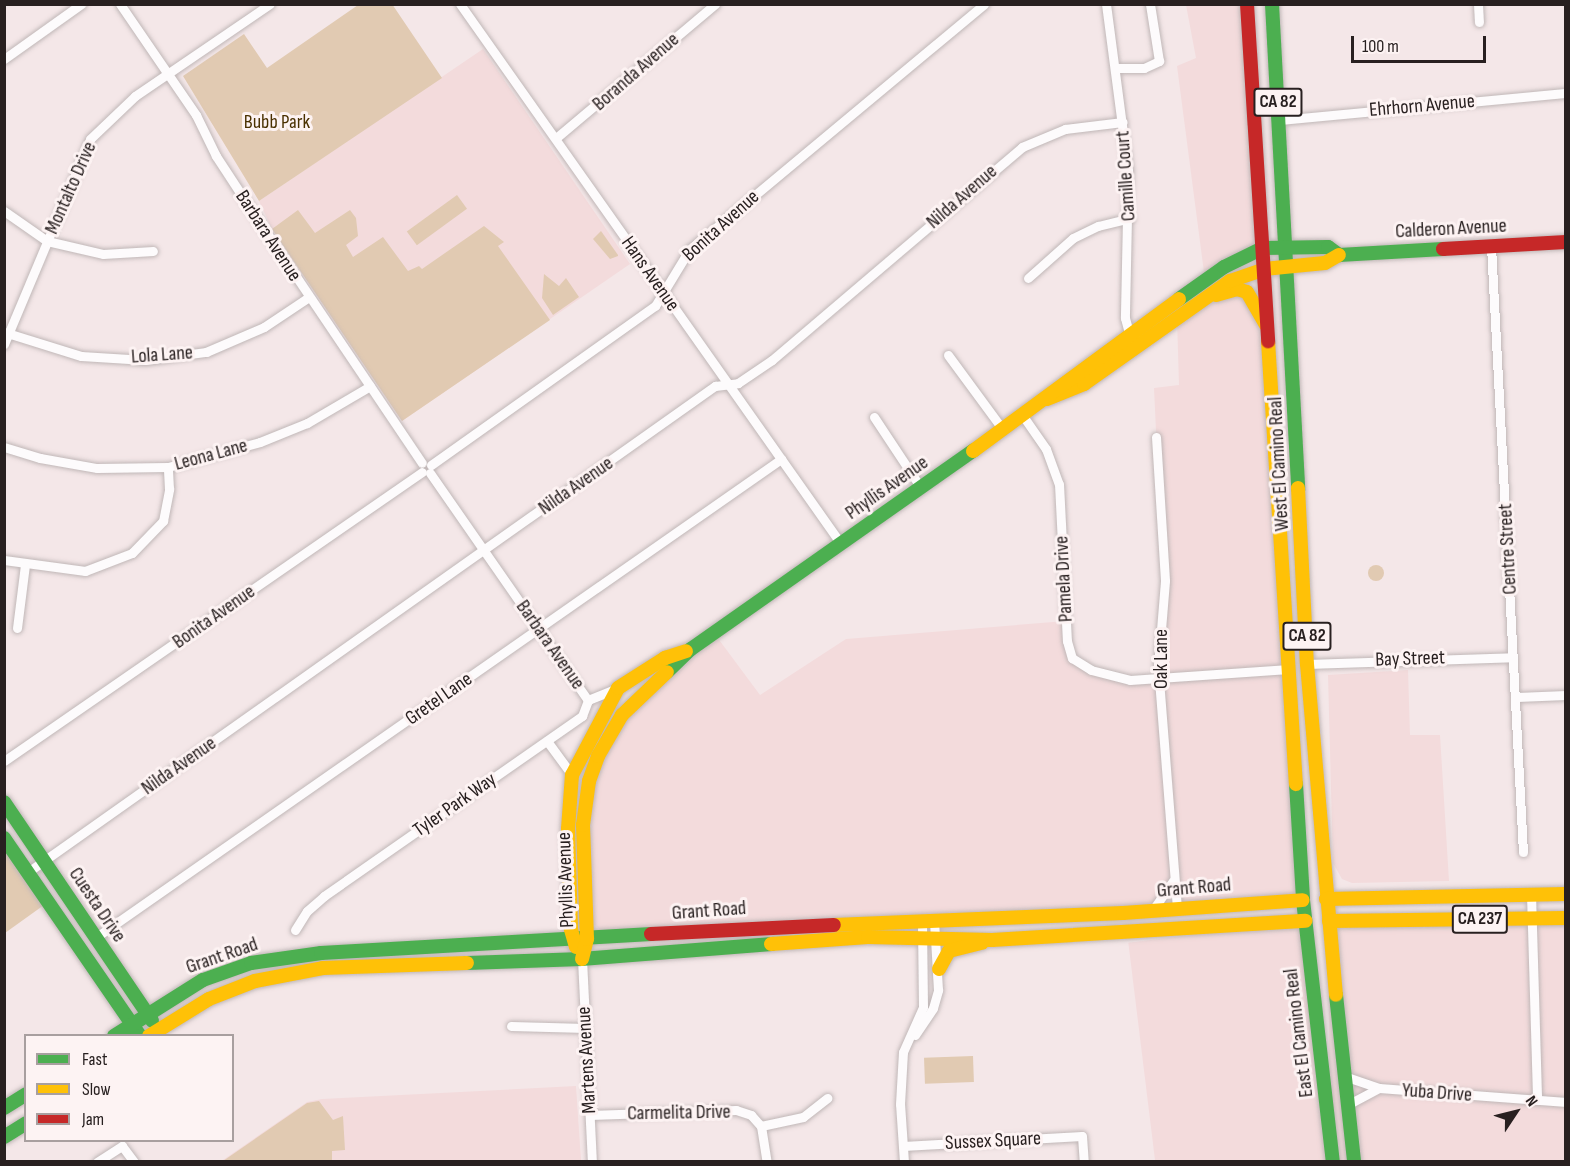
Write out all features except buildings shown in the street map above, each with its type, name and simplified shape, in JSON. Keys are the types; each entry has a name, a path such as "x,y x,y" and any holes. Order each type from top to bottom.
{"main road":[{"name":"West El Camino Real","path":"1247,4 1303,900"},
{"path":"1263,4 1265,38 1275,50"},
{"name":"West El Camino Real","path":"1272,4 1307,664 1329,921"},
{"name":"Calderon Avenue","path":"1287,267 1325,263 1339,255 1566,242"},
{"name":"Calderon Avenue","path":"1285,248 1328,247 1339,255"},
{"name":"Phyllis Avenue","path":"1047,399 1059,384 1224,267 1263,248 1285,248"},
{"name":"Phyllis Avenue","path":"582,959 587,939 583,825 589,781 598,756 622,715 691,649 1047,399 1084,384 1230,280 1264,269 1287,267"},
{"path":"1205,297 1237,290 1247,292 1254,298 1268,330"},
{"name":"Phyllis Avenue","path":"582,959 573,940 568,829 572,775 618,688 665,658 691,649"},
{"name":"Cuesta Drive","path":"4,802 147,1014 154,1033"},
{"name":"Cuesta Drive","path":"4,838 139,1034"},
{"name":"Grant Road","path":"1177,908 1326,899 1531,894"},
{"name":"CA 237","path":"1531,894 1566,894"},
{"name":"East El Camino Real","path":"1303,900 1334,1161"},
{"path":"1162,921 1177,908"},
{"name":"CA 237","path":"1329,921 1566,918"},
{"name":"Grant Road","path":"116,1034 203,980 263,960 321,953 928,920 1329,921"},
{"name":"Grant Road","path":"154,1033 209,999 255,981 323,968 582,959 868,937 992,940 1136,933 1162,921"},
{"name":"East El Camino Real","path":"1329,921 1354,1161"},
{"path":"939,969 949,951 992,940"},
{"path":"4,1108 24,1095"},
{"path":"1327,1103 1333,1103 1338,1109 1345,1161"},
{"path":"4,1137 24,1124"}],"street":[{"path":"4,59 81,4"},
{"name":"Barbara Avenue","path":"120,4 196,115 216,156 309,297 588,700"},
{"name":"Montalto Drive","path":"4,344 90,139 135,96 270,4"},
{"name":"Hans Avenue","path":"460,4 841,544"},
{"name":"Boranda Avenue","path":"556,138 715,4"},
{"name":"Bonita Avenue","path":"4,761 654,307 689,250 984,4"},
{"name":"Camille Court","path":"1106,4 1123,122 1130,218 1125,318 1133,348"},
{"path":"1115,68 1144,68 1159,60 1150,4"},
{"path":"1478,4 1479,22"},
{"name":"Ehrhorn Avenue","path":"1279,120 1566,93"},
{"name":"Nilda Avenue","path":"28,872 716,386 738,383 772,360 1022,147 1065,129 1123,122"},
{"path":"4,211 47,241 103,254 153,251"},
{"path":"1028,278 1073,238 1098,226 1130,218"},
{"name":"Centre Street","path":"1491,246 1517,697 1523,852"},
{"name":"Lola Lane","path":"7,333 81,356 145,360 206,352 264,327 309,297"},
{"path":"948,355 1003,430"},
{"name":"Leona Lane","path":"4,447 40,458 97,468 168,467 260,442 307,423 370,386"},
{"name":"Pamela Drive","path":"1023,416 1046,449 1059,484 1067,640 1072,658 1091,670 1120,678 1160,680"},
{"path":"874,417 921,488"},
{"name":"Oak Lane","path":"1156,437 1166,603 1158,630 1160,680 1173,881 1177,908"},
{"name":"Gretel Lane","path":"95,938 781,459"},
{"path":"4,560 24,565 86,571 132,553 163,521 169,489 168,467"},
{"path":"17,628 24,565"},
{"name":"Bay Street","path":"1307,664 1513,657"},
{"path":"1160,680 1289,669"},
{"path":"588,700 618,688"},
{"path":"1517,697 1566,695"},
{"name":"Tyler Park Way","path":"295,930 307,911 324,896 582,716 588,700"},
{"path":"547,741 572,775"},
{"path":"1162,921 1173,881"},
{"path":"1531,894 1537,1100"},
{"path":"904,1161 900,1104 903,1052 923,1007 929,937 928,920"},
{"path":"903,1052 933,1008 939,969 929,937"},
{"name":"Martens Avenue","path":"582,959 592,1161"},
{"path":"511,1026 586,1028"},
{"name":"Yuba Drive","path":"1344,1076 1379,1088 1566,1102"},
{"name":"Yuba Drive","path":"1347,1105 1379,1088"},
{"path":"767,1161 766,1139 761,1126 803,1117 827,1098"},
{"name":"Carmelita Drive","path":"590,1115 736,1110 752,1115 761,1126"},
{"name":"Sussex Square","path":"903,1146 1082,1136 1084,1161"},
{"path":"97,1161 122,1146 134,1161"}],"shaded area":[{"path":"1186,5 1247,5 1263,248 1205,280 1177,66 1196,58"},
{"path":"483,49 630,264 402,421 272,229 259,201"},
{"path":"1237,289 1268,330 1303,900 1177,908 1173,882 1152,911 608,937 586,916 586,797 611,733 714,633 760,695 846,639 1066,621 1072,658 1120,678 1160,679 1164,603 1154,388 1179,385 1177,318"},
{"path":"1408,670 1410,735 1440,735 1449,881 1352,883 1342,879 1333,863 1328,675"},
{"path":"1329,918 1565,918 1565,1161 1329,1161"},
{"path":"1305,921 1334,1161 1155,1162 1128,943"},
{"path":"576,1086 581,1161 220,1162 307,1102 322,1099"}],"green space":[{"name":"Bubb Park","path":"392,4 442,78 259,201 183,76 244,34 267,68 358,5"},
{"path":"457,195 467,209 417,245 407,231"},
{"path":"298,210 315,233 350,210 356,218 358,236 346,245 353,257 383,237 408,271 419,266 422,269 484,226 504,242 498,246 550,320 402,421 272,229"},
{"path":"601,231 618,256 610,259 593,239"},
{"path":"544,274 559,286 566,278 579,297 553,315 542,298"},
{"path":"1376,565 1384,573 1376,581 1368,573"},
{"path":"4,847 44,905 5,933 4,933"},
{"path":"973,1056 974,1082 925,1084 924,1058"},
{"path":"319,1101 333,1120 343,1116 345,1150 332,1151 332,1161 223,1161 307,1103"}],"traffic: fast":[{"path":"1272,4 1298,488"},
{"path":"1179,299 1224,267 1263,248 1328,247 1339,255 1443,249"},
{"path":"667,672 691,649 973,451"},
{"path":"1296,784 1303,900 1333,1162"},
{"path":"4,802 152,1021"},
{"path":"4,838 139,1034"},
{"path":"117,1034 203,980 251,963 321,953 651,934"},
{"path":"467,963 582,959 771,944"},
{"path":"1336,995 1354,1162"},
{"path":"4,1108 24,1095"},
{"path":"4,1137 24,1124"}],"traffic: slow":[{"path":"1047,399 1084,384 1230,281 1264,269 1325,263 1339,255"},
{"path":"1216,295 1237,289 1247,292 1266,325"},
{"path":"973,451 1179,299"},
{"path":"1268,341 1296,784"},
{"path":"1298,488 1307,664 1336,995"},
{"path":"576,947 571,929 568,829 572,775 618,688 665,658 686,651"},
{"path":"582,959 587,939 583,825 589,781 598,756 622,715 667,672"},
{"path":"1326,899 1566,894"},
{"path":"834,925 1123,913 1303,900"},
{"path":"1329,921 1566,918"},
{"path":"771,944 868,937 992,940 1305,921"},
{"path":"939,969 949,951 982,943"},
{"path":"152,1034 209,999 255,981 323,968 467,963"}],"traffic: jam":[{"path":"1247,4 1268,341"},
{"path":"1443,249 1566,242"},
{"path":"651,934 834,925"}]}
